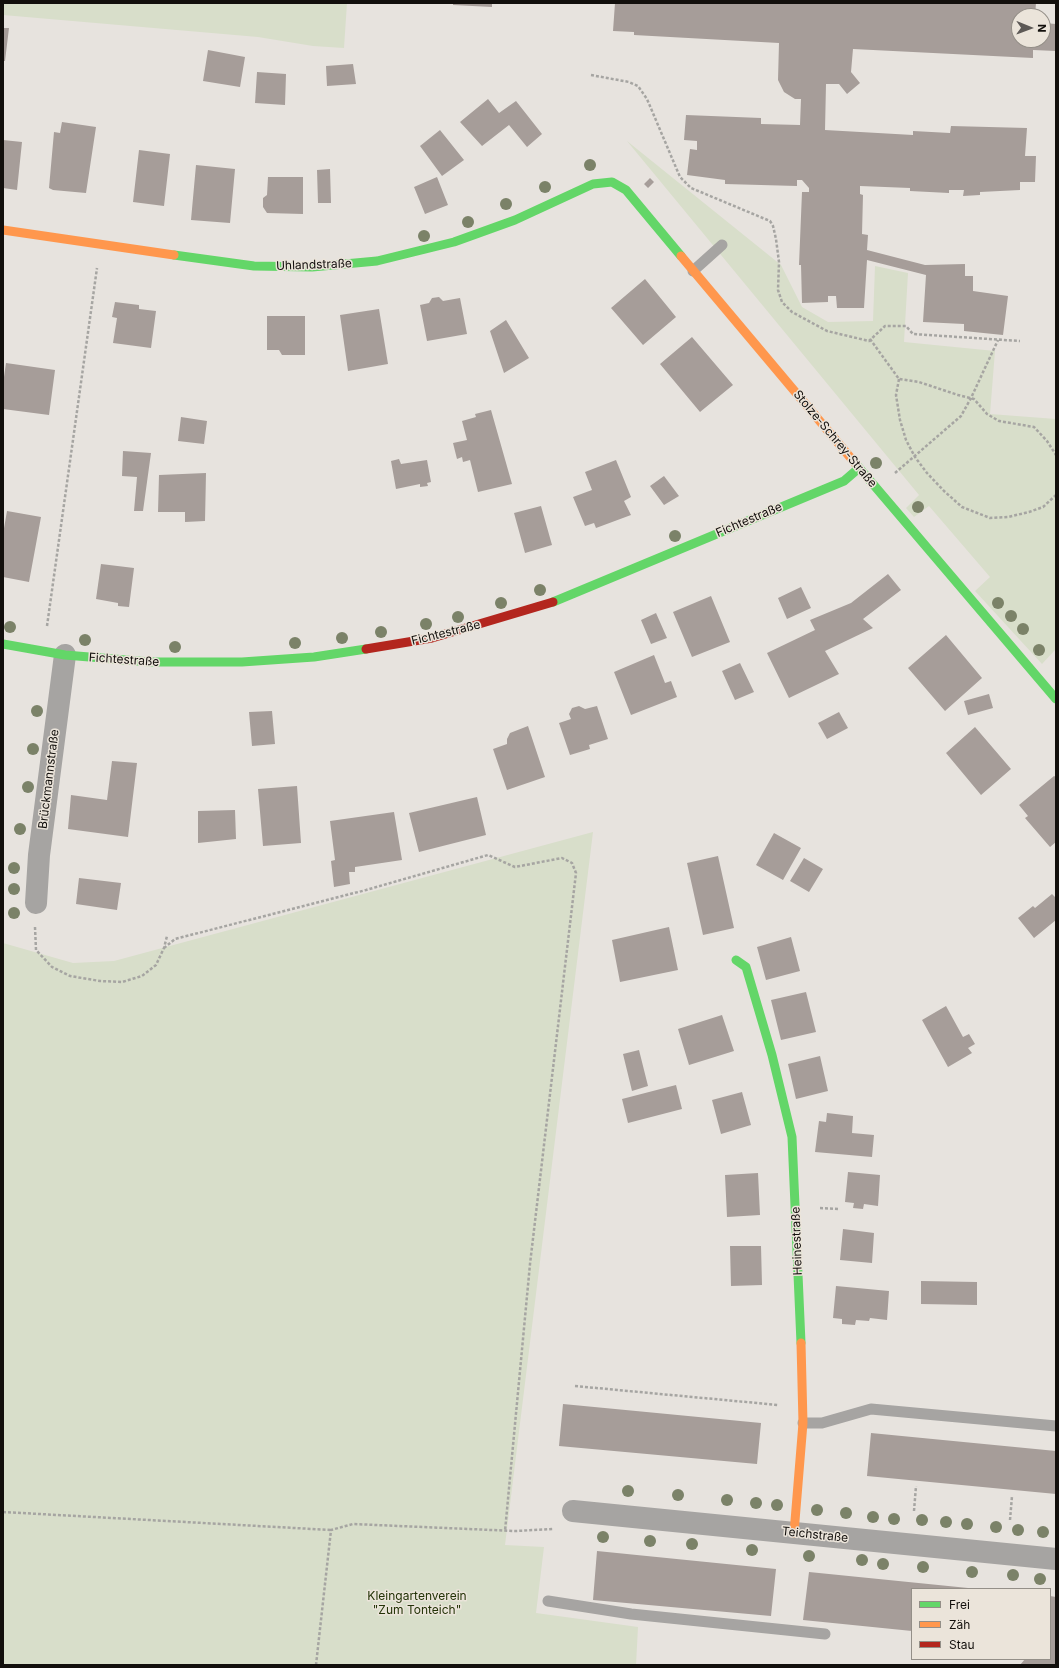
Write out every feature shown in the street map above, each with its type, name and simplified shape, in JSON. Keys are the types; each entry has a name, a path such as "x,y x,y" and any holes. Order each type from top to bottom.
{"street":[{"name":"Uhlandstraße","path":"3,230 254,266 312,267 364,262 454,242 515,220 593,184 612,182"},
{"name":"Stolze-Schrey-Straße","path":"612,182 626,190 859,468 1053,689"},
{"name":"Fichtestraße","path":"3,644 65,655 150,662 242,662 314,657 432,638 514,615 553,602 844,481 859,468"},
{"name":"Brückmannstraße","path":"36,903 38,854 65,655"},
{"name":"Heinestraße","path":"736,960 746,967 772,1055 792,1137 803,1381 803,1423 794,1533"},
{"name":"Teichstraße","path":"573,1511 1056,1559"}],"lane":[{"path":"693,270 722,245"},
{"path":"803,1423 822,1423 871,1409 1056,1426"},
{"path":"548,1601 631,1614 825,1634"}],"path":[{"path":"591,75 629,82 638,86 647,99 680,177 692,188 770,221 773,226 779,262 778,290 782,302 792,312 827,332 869,341 885,326 906,326 913,334 1020,341"},
{"path":"43,652 100,244"},
{"path":"870,339 900,379 919,382 974,398 987,414 999,421 1034,427 1047,441 1056,455"},
{"path":"877,488 961,416 998,340"},
{"path":"900,379 896,395 900,420 906,440 915,457 944,491 962,506 977,514 990,518 1029,512 1043,507 1056,495"},
{"path":"164,948 175,939 366,890 488,855 515,867 562,858 572,863 576,873 530,1264 505,1531"},
{"path":"36,903 36,950 52,968 70,976 100,981 122,982 142,976 156,965 164,948 167,936"},
{"path":"575,1386 803,1407"},
{"path":"914,1511 916,1486"},
{"path":"1010,1520 1012,1496"},
{"path":"3,1512 331,1530 353,1524 505,1531 557,1529"},
{"path":"316,1665 331,1530"}],"green space":[{"path":"3,3 347,3 344,48 313,46 258,37 3,15"},
{"path":"627,141 781,265 802,307 828,322 873,321 875,266 908,273 904,342 995,351 990,414 1056,419 1056,639 1055,650 1042,664 975,591 990,577 929,506 914,517 906,508 919,495"},
{"name":"Kleingartenverein \"Zum Tonteich\"","path":"593,832 505,1545 544,1547 536,1613 638,1627 636,1665 3,1665 3,943 73,963 114,961"}],"building":[{"path":"453,3 492,3 492,7 453,5"},
{"path":"615,3 1036,3 1036,8 1011,8 1011,48 1051,48 1051,24 1056,24 1056,51 1033,50 1033,58 853,49 851,72 860,83 847,94 839,84 826,84 825,130 913,135 913,131 950,133 951,126 1027,128 1025,156 1036,156 1035,182 1020,182 1020,190 980,192 980,195 963,196 964,190 949,190 949,193 910,191 910,188 860,186 860,194 863,195 862,234 868,235 867,250 925,265 965,264 965,276 973,276 973,291 1008,296 1003,335 964,331 964,324 923,322 926,275 867,260 864,308 837,308 836,296 828,296 828,302 802,303 801,265 799,265 802,192 809,192 809,188 802,180 797,180 797,186 725,184 725,180 687,175 690,149 697,150 697,141 684,140 686,115 761,118 761,124 800,125 801,99 795,99 784,92 778,80 779,43 634,35 634,32 613,31"},
{"path":"3,28 9,28 5,61 3,61"},
{"path":"208,50 245,57 240,87 203,81"},
{"path":"353,64 356,84 327,86 326,66"},
{"path":"257,72 286,74 285,105 255,103"},
{"path":"488,99 499,113 516,101 542,134 527,147 509,125 482,146 460,122"},
{"path":"62,122 96,127 86,193 53,190 49,188 54,132 60,133"},
{"path":"440,130 464,160 442,176 420,146"},
{"path":"3,140 22,142 17,190 3,188"},
{"path":"139,150 170,154 164,206 133,202"},
{"path":"196,165 235,169 230,223 191,220"},
{"path":"330,169 331,203 318,203 317,170"},
{"path":"268,177 303,177 303,214 267,213 263,207 263,198 267,195"},
{"path":"437,177 448,205 425,214 414,187"},
{"path":"650,178 654,182 648,188 644,184"},
{"path":"645,279 676,317 643,345 611,308"},
{"path":"439,297 443,301 460,298 467,334 427,341 420,305 429,303 432,298"},
{"path":"115,302 139,305 139,309 156,311 151,348 113,343 117,318 112,317"},
{"path":"379,309 388,364 348,371 340,315"},
{"path":"267,316 305,316 305,355 282,355 279,350 267,350"},
{"path":"506,320 529,358 504,373 490,331"},
{"path":"692,337 733,385 700,412 660,364"},
{"path":"6,363 55,370 49,415 3,409 3,384"},
{"path":"491,410 512,484 478,492 470,460 463,462 462,457 457,459 453,443 467,440 462,421 476,417 475,414"},
{"path":"181,417 207,421 204,444 178,441"},
{"path":"123,451 151,453 143,511 134,511 137,477 122,476"},
{"path":"399,459 401,464 427,460 431,482 427,483 428,486 420,487 420,484 396,489 391,461"},
{"path":"616,460 631,497 624,501 631,515 596,528 594,523 585,526 573,497 592,490 585,472"},
{"path":"206,473 205,521 185,522 185,512 158,512 159,475"},
{"path":"664,476 679,496 664,505 650,486"},
{"path":"541,506 552,545 525,553 514,513"},
{"path":"7,511 41,517 29,582 3,577 3,534"},
{"path":"101,564 134,568 129,607 118,606 118,603 96,599"},
{"path":"888,574 901,590 863,619 873,628 825,651 839,674 789,698 767,653 815,630 810,620 851,603"},
{"path":"801,587 811,608 787,619 778,598"},
{"path":"711,596 730,642 692,657 673,612"},
{"path":"656,613 667,638 651,644 641,620"},
{"path":"946,635 982,678 945,711 908,668"},
{"path":"654,655 665,683 671,681 677,697 631,715 614,672"},
{"path":"740,663 754,692 735,700 722,671"},
{"path":"989,694 993,708 968,715 964,701"},
{"path":"579,706 585,709 597,706 608,739 589,745 590,749 570,755 559,723 571,719 569,714 572,708"},
{"path":"272,711 275,744 252,746 249,712"},
{"path":"839,712 848,728 827,739 818,723"},
{"path":"528,726 545,777 507,790 493,749 507,744 507,739 510,733"},
{"path":"975,727 1011,769 981,795 946,753"},
{"path":"112,761 137,763 128,837 68,829 71,795 107,800"},
{"path":"1054,776 1056,777 1056,842 1050,847 1025,818 1028,816 1019,805"},
{"path":"297,786 301,843 263,846 258,789"},
{"path":"477,797 486,835 419,852 409,813"},
{"path":"235,810 236,839 198,843 198,811"},
{"path":"394,812 402,860 355,867 355,872 349,872 350,884 334,887 331,861 335,860 330,821"},
{"path":"774,833 801,848 783,880 756,865"},
{"path":"718,856 734,928 703,935 687,863"},
{"path":"804,858 823,869 809,892 790,881"},
{"path":"79,878 121,883 117,910 76,904"},
{"path":"1052,894 1056,898 1056,920 1034,938 1018,918 1033,906 1035,908"},
{"path":"669,927 678,970 620,982 612,940"},
{"path":"791,937 800,971 766,980 757,947"},
{"path":"806,992 816,1032 781,1040 771,1000"},
{"path":"946,1006 963,1037 969,1034 975,1044 968,1048 972,1053 948,1067 922,1020"},
{"path":"722,1015 734,1051 689,1065 678,1029"},
{"path":"639,1050 648,1086 632,1091 623,1054"},
{"path":"820,1056 828,1091 796,1099 788,1064"},
{"path":"676,1085 682,1109 628,1123 622,1099"},
{"path":"742,1092 751,1125 721,1134 712,1100"},
{"path":"827,1113 853,1116 852,1133 874,1135 872,1157 815,1152 819,1121 826,1122"},
{"path":"848,1172 880,1175 878,1206 864,1204 863,1209 853,1208 854,1203 845,1202"},
{"path":"758,1173 760,1215 727,1217 725,1175"},
{"path":"843,1229 874,1233 872,1263 840,1260"},
{"path":"730,1246 761,1246 762,1285 731,1286"},
{"path":"921,1281 977,1282 977,1305 921,1304"},
{"path":"836,1286 889,1291 887,1320 870,1318 869,1321 856,1320 855,1325 842,1324 842,1319 833,1318"},
{"path":"563,1404 761,1423 757,1464 559,1446"},
{"path":"871,1433 1056,1451 1056,1494 867,1476"},
{"path":"597,1551 776,1569 771,1616 593,1600"},
{"path":"809,1572 968,1588 911,1588 911,1631 803,1620"},
{"path":"1051,1596 1056,1597 1056,1665 1020,1665 1024,1660 1051,1660"}],"traffic: fast":[{"path":"174,255 254,266 312,267 377,261 454,242 515,220 593,184 612,182 626,190 681,256"},
{"path":"855,463 1056,699"},
{"path":"553,602 844,481 859,468"},
{"path":"3,644 65,655 150,662 242,662 314,657 366,649"},
{"path":"736,960 746,967 772,1055 792,1137 801,1343"}],"traffic: slow":[{"path":"3,230 174,255"},
{"path":"681,256 855,463"},
{"path":"794,1533 803,1423 801,1343"}],"traffic: jam":[{"path":"366,649 432,638 553,602"}]}
